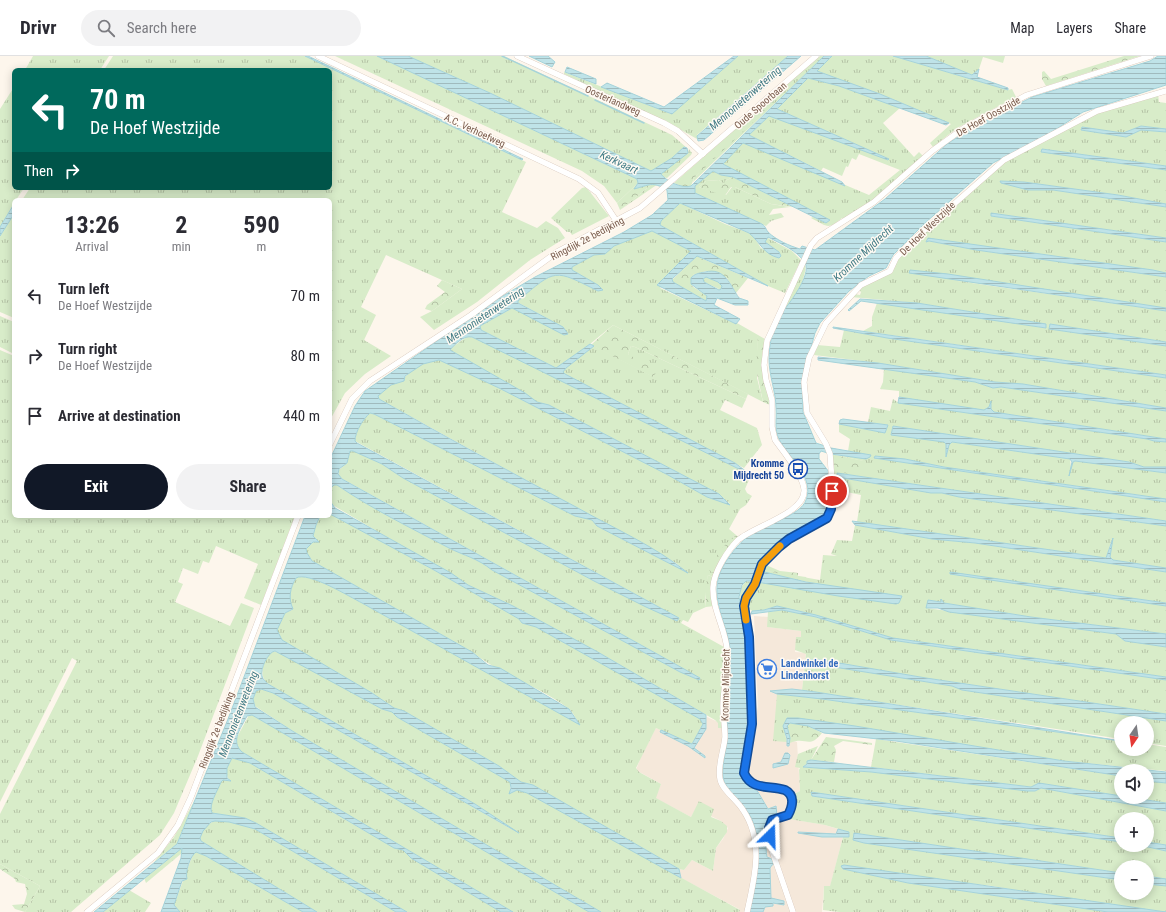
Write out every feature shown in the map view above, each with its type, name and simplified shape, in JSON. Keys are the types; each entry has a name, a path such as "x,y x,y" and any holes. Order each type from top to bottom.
{"street":[{"name":"A.C. Verhoefweg","path":"318,56 579,179 598,193 617,222"},
{"name":"Oosterlandweg","path":"517,56 664,123 678,131 703,154"},
{"name":"Oude Spoorbaan","path":"703,154 816,56"},
{"name":"De Hoef Oostzijde","path":"828,231 874,202 932,151 964,128 1027,95 1151,56"},
{"name":"De Hoef Westzijde","path":"793,912 781,873 775,862 769,828 772,820 788,815 791,810 791,795 789,792 778,787 755,785 746,778 744,773 752,724 749,637 744,606 746,598 755,584 762,564 789,539 827,518 833,499 830,454 826,444 806,411 804,382 809,358 819,334 831,316 861,285 890,271 896,258 911,242 1004,160 1097,110 1166,91"},
{"name":"Ringdijk 2e bedijking","path":"332,440 352,399 366,383 471,315 557,252 617,222 640,208 660,193 703,154"},
{"name":"Kromme Mijdrecht","path":"747,912 756,866 756,844 749,820 743,809 723,785 719,775 725,736 723,706 727,649 714,599 713,587 721,566 738,540 788,512 798,505 804,495 802,482 774,440 772,400 766,380 764,364 767,341 811,245 828,231"},
{"name":"Ringdijk 2e bedijking","path":"87,912 158,853 178,825 191,797 297,518"}],"shaded area":[{"path":"754,616 769,617 768,627 801,631 801,638 797,637 795,652 806,653 802,690 771,691 777,694 777,737 797,742 800,791 794,794 792,816 790,819 825,825 838,829 837,834 843,837 830,887 824,886 822,912 739,912 739,909 681,878 679,869 684,870 692,860 713,871 716,848 723,839 728,828 721,821 711,816 700,801 691,817 655,798 661,784 636,770 656,728 661,730 707,717 718,722 718,726 754,723 758,707"}],"green space":[{"path":"33,56 109,56 101,68 26,68"},
{"path":"113,56 305,56 330,68 105,68"},
{"path":"335,56 377,56 637,179 638,183 617,203 604,186 582,171"},
{"path":"408,56 504,56 672,135 687,148 684,147 672,158 651,171 490,93"},
{"path":"738,56 788,56 697,135 697,139 676,127 564,74 564,72 671,114"},
{"path":"820,56 824,56 693,182 694,178 699,173 706,155 742,131 764,112 760,107"},
{"path":"832,56 893,56 1008,90 1012,89 1016,97 957,128 933,147 930,143 951,124 880,94 816,71"},
{"path":"926,56 1005,56 1003,63 983,57 979,69 972,75"},
{"path":"1124,56 1140,56 1046,86 1042,79 1042,72 1044,71 1051,79"},
{"path":"332,69 526,162 502,212 537,228 546,221 558,228 565,238 530,260 477,302 434,330 420,317 432,311 462,289 386,255 361,307 376,315 364,340 391,356 365,374 345,393 332,416 332,198 23,198 29,190 332,190"},
{"path":"808,78 839,86 900,108 883,123 914,157 919,152 923,156 868,204 844,219 842,218 831,226 825,225 811,218 813,217 826,223 722,164 743,142 869,195 900,170 859,154 856,160 852,158 848,167 828,159 821,171 749,135 769,116 889,159 777,109"},
{"path":"12,90 12,190 23,190 17,198 12,198 12,207 0,227 0,109"},
{"path":"1158,94 1159,102 1166,103 1166,129 1141,126 1123,133 1082,127 1081,130 1126,137 1141,130 1166,132 1166,166 1042,149 1042,152 1166,170 1166,204 1118,195 1024,182 1001,181 1028,190 1053,190 1166,207 1166,238 991,213 991,216 1166,242 1166,273 1048,255 928,241 976,250 1166,277 1166,308 951,280 1166,311 1166,342 1050,324 1049,329 1166,346 1166,375 863,331 872,326 872,317 877,303 1046,328 1045,324 917,303 851,297 854,294 860,295 861,292 859,290 861,287 890,272 895,263 918,236 994,168 1083,116"},
{"path":"760,107 764,112 714,159 707,156 709,161 708,165 694,178 691,186 686,188 674,183"},
{"path":"689,149 692,153 691,155 667,178 663,177 661,172 688,153"},
{"path":"820,152 847,164 842,176 815,164"},
{"path":"712,171 721,175 733,177 725,181 725,185 719,180 706,181 699,187 726,195 732,187 735,187 771,204 790,207 773,209 769,215 781,213 784,217 771,221 766,226 695,193 695,185"},
{"path":"733,177 793,207 771,204 735,187 731,187 724,197 699,187 706,181 719,180 724,184 725,181"},
{"path":"638,183 635,188 652,184 620,210 617,203"},
{"path":"652,184 658,184 620,210"},
{"path":"586,187 609,216 572,235 551,218 582,188"},
{"path":"680,203 725,224 749,233 754,237 761,248 779,256 779,252 765,242 768,238 792,251 801,260 785,293 768,286 660,225 661,221"},
{"path":"12,217 12,317 0,312 0,236"},
{"path":"652,231 691,251 660,288 736,324 737,323 758,335 757,378 763,402 613,325 590,344 556,368 481,330 480,326 512,308 568,334 563,327 517,302 540,282 556,275 572,279 598,291 598,285 572,270 572,267 594,255 605,254 614,246"},
{"path":"697,256 748,278 736,293 727,278 706,271 693,275 692,286 707,296 706,301 671,281"},
{"path":"805,263 802,283 790,304 782,314"},
{"path":"706,277 718,282 722,286 721,290 704,282 703,279"},
{"path":"442,280 462,289 432,311 425,309 427,305 445,292 437,286"},
{"path":"0,316 12,321 12,353 0,347"},
{"path":"613,325 748,394 746,399 635,347 631,346 628,354 655,369 656,373 653,377 591,345"},
{"path":"844,330 887,338 1166,378 1166,408 1023,384 995,382 878,363 814,355 817,345 840,347"},
{"path":"758,335 765,339 762,366 770,405 763,402 756,369"},
{"path":"468,336 480,340 751,475 745,489 747,493 752,496 746,505 740,509 729,529 736,535 733,537 713,577 708,575 705,599 706,607 693,613 688,622 683,620 681,623 724,647 721,704 722,728 718,728 718,723 715,720 596,651 513,606 468,585 332,505 332,487 337,485 392,518 449,548 476,560 680,672 699,680 677,665 339,477 339,470 347,463 350,451 353,451 382,464 403,478 594,581 677,621 679,618 355,441 356,434 362,422 370,413 374,414 575,516 592,520 597,526 686,572 676,563 379,399 378,397 381,391 401,381 412,370 423,364 439,360 499,388 668,475 707,497 730,504 719,494 549,405 537,402 451,352 451,348"},
{"path":"594,346 654,377 628,354 631,346 635,347 746,399 742,408 725,400 720,410 757,428 762,445 744,468 563,372"},
{"path":"0,350 12,355 12,518 294,518 261,605 244,598 258,564 216,546 209,563 203,561 198,574 183,568 178,582 183,584 175,602 230,626 241,603 254,608 198,756 174,813 160,835 71,912 25,912 40,886 0,864 0,814 77,661 72,658 0,802"},
{"path":"884,369 975,382 993,388 1001,387 1166,411 1166,439 994,412 991,409 991,402 989,407 984,411 899,397 899,391 880,389 883,382"},
{"path":"893,399 899,403 1166,442 1166,467 1144,467 1129,462 893,426 891,434 944,442 946,444 946,457 949,445 952,442 1070,459 1071,468 1073,462 1075,461 1166,473 1166,499 944,467 905,459 875,456 874,458 1166,502 1166,521 837,473 863,461 837,455 866,459 870,455 848,451 850,439 839,432 839,424 885,433 888,425 868,422 871,407 890,411"},
{"path":"831,454 864,461 860,474 838,473 837,477 834,478"},
{"path":"837,477 931,493 942,493 959,497 1166,526 1166,568 1113,560 1110,557 1112,539 1106,558 857,522 861,495 842,491"},
{"path":"332,515 434,570 519,619 522,623 536,627 701,719 703,724 692,744 656,728 636,768 639,772 661,784 656,798 691,817 699,801 714,809 711,817 721,821 727,826 727,832 716,848 713,871 692,860 684,870 679,869 533,785 521,782 499,766 404,711 394,708 372,693 281,640 277,630 285,613 293,608 290,601 292,585 296,578 310,578 348,596 579,724 570,710 557,701 495,667 472,652 312,561 306,549 313,542 313,532 319,518 332,518"},
{"path":"855,525 932,539 975,543 1166,572 1166,603 1054,587 1166,606 1166,634 1031,617 943,603 941,600 941,602 928,600 926,608 1116,634 1125,641 1166,647 1166,677 893,638 800,611 772,607 764,610 752,611 748,608 748,597 757,582 896,604 827,586 760,572 762,570 820,580 823,555 837,556 831,554 837,540 852,541"},
{"path":"736,535 740,538 714,573 710,571 720,551"},
{"path":"766,565 780,571 798,573 798,576 806,577 807,579 762,570"},
{"path":"708,575 713,577 714,606 706,607 705,589"},
{"path":"746,581 754,582 744,594 742,604 740,592"},
{"path":"782,610 816,617 891,640 1166,680 1166,714 926,678 816,659 810,660 809,663 952,686 962,690 1133,716 1114,716 1114,738 802,690 806,654 795,650 796,637 801,637 801,631 767,627 768,612"},
{"path":"271,651 280,653 382,709 392,712 397,717 510,782 510,793 517,790 527,793 740,910 739,912 601,912 294,732 255,706 253,699 256,691 261,689 273,693 515,831 475,804 268,684 262,673 266,659"},
{"path":"777,694 1114,740 1114,756 1154,756 1154,745 1166,747 1166,771 1154,770 1154,764 1114,764 1114,766 1064,761 798,718 791,718 783,726 787,742 773,741"},
{"path":"249,715 252,715 589,912 513,912 242,752 238,748 236,739"},
{"path":"1154,719 1166,721 1166,746 1154,744"},
{"path":"790,723 808,726 822,733 810,742 796,741 790,743 787,726"},
{"path":"826,737 872,743 872,745 843,741 834,746 836,750 834,762 811,760"},
{"path":"876,739 1114,775 1114,795 1039,783 1031,787 871,767"},
{"path":"818,746 811,760 803,767 871,772 1035,791 1041,788 1114,801 1114,804 1128,804 1166,811 1166,845 1154,843 1154,812 1114,812 1114,837 811,792 812,796 1114,841 1114,852 1154,852 1154,848 1166,851 1166,879 1154,877 1154,860 1114,860 1114,872 854,833 853,840 864,843 1114,879 1114,900 1154,900 1154,885 1166,886 1166,912 1057,897 992,886 843,869 908,883 1108,912 839,912 823,910 824,886 830,886 843,837 849,837 849,832 825,825 789,819 792,816 794,794 800,791 800,768 795,767 798,754"},
{"path":"232,758 250,763 363,830 403,850 411,858 501,912 407,912 256,823 245,818 212,813 212,802 221,782 223,780 230,781 227,775 227,769"},
{"path":"1154,782 1166,783 1166,803 1154,801"},
{"path":"196,798 177,844 154,862 174,837"},
{"path":"215,821 229,822 255,829 396,912 317,912 201,841 200,838 203,830 207,825"},
{"path":"182,848 182,853 146,883 144,878"},
{"path":"196,852 206,856 303,912 180,912 174,905 193,854"},
{"path":"0,864 40,886 25,912 15,909 12,905 24,904 27,894 25,884 16,882 15,879 0,869"},
{"path":"129,890 151,903 145,912 103,912"}],"water":[{"path":"305,56 308,56 523,159 522,160"},
{"path":"377,56 408,56 490,93 651,171 672,158 684,147 687,148 688,153 661,174 670,182 687,187 691,186 824,56 832,56 817,71 880,94 949,123 946,125 839,86 808,78 777,109 889,159 888,160 769,116 749,135 842,182 845,186 743,143 723,164 830,220 826,223 733,177 721,175 713,171 695,186 695,193 762,224 775,238 800,249 802,246 815,250 885,199 947,144 972,128 1032,97 1150,61 1158,56 1166,56 1166,85 1083,112 1050,133 993,163 925,223 893,255 886,268 869,276 849,291 820,323 815,333 802,380 803,412 816,443 831,448 871,455 866,459 831,454 821,451 819,454 819,459 829,472 830,492 826,514 816,522 790,534 760,562 756,570 806,582 902,596 899,603 896,604 751,581 746,581 742,585 739,597 747,632 748,667 746,691 749,723 742,774 746,782 758,792 768,809 776,806 777,815 769,819 768,823 766,853 767,857 772,859 774,864 770,868 771,898 784,901 784,905 773,903 773,906 765,907 763,912 748,912 756,864 757,839 755,827 748,812 727,787 723,776 727,741 727,686 730,664 730,648 718,602 717,583 726,561 739,545 754,532 791,515 798,510 806,500 808,492 804,475 777,435 776,402 769,359 771,341 776,324 781,314 798,290 805,275 805,263 798,254 768,237 765,242 779,252 781,256 779,258 769,254 749,233 680,203 661,221 660,225 768,286 697,256 672,279 673,282 706,301 707,296 691,284 691,278 703,272 712,271 722,275 730,283 739,298 748,301 748,305 735,305 717,298 714,305 740,319 736,324 657,285 691,251 652,231 614,246 605,254 594,255 572,267 572,270 598,285 603,290 598,291 572,279 556,275 540,282 518,301 518,303 563,327 568,334 564,335 512,308 480,326 481,330 556,368 590,344 594,346 563,372 735,463 751,475 472,337 466,337 450,350 525,393 537,402 549,405 719,494 730,505 707,497 668,475 499,388 439,360 423,364 405,376 404,381 391,385 378,396 379,399 428,427 648,546 662,554 688,573 597,526 592,520 575,516 374,414 370,413 367,416 356,434 355,441 357,443 679,618 677,621 594,581 403,478 382,464 350,451 347,463 339,469 338,474 342,479 677,665 700,678 699,680 680,672 476,560 449,548 392,518 337,485 332,487 332,455 355,406 365,391 496,300 535,277 624,232 652,215 668,200 667,190 662,187 658,185 648,185 634,189 638,183 637,179","holes":["706,277 718,282 722,286 719,290 704,282 703,279"]},
{"path":"529,56 548,56 555,62 552,67"},
{"path":"734,56 738,56 672,114 601,87 607,83 664,107"},
{"name":"Mennonietenwetering","path":"788,56 801,56 704,140 698,141 697,136"},
{"path":"893,56 926,56 972,75 979,69 977,77 1008,88 1008,90"},
{"path":"567,67 596,79 596,84 565,72"},
{"path":"1141,126 1166,129 1166,132 1141,130 1126,137 1081,130 1082,127 1123,133"},
{"path":"1042,149 1166,166 1166,170 1041,152"},
{"path":"1000,181 1024,182 1118,195 1166,204 1166,207 1053,190 1028,190 1001,183"},
{"path":"12,207 12,217 0,236 0,227"},
{"path":"991,213 1166,238 1166,242 991,216"},
{"path":"928,238 1153,270 1166,273 1166,277 976,250 929,241 926,242"},
{"path":"910,270 948,274 1166,308 1166,311 909,273"},
{"path":"860,299 917,303 1046,324 1046,328 861,301 849,311 848,310"},
{"path":"1050,324 1166,342 1166,346 1049,329"},
{"path":"833,327 1166,375 1166,378 887,338"},
{"path":"818,357 878,363 995,382 1023,384 1166,408 1166,411 1001,387 993,388 975,382 818,360"},
{"path":"899,397 984,410 989,407 991,401 991,409 994,412 1166,439 1166,442 898,403"},
{"path":"843,419 888,425 885,433 839,424 840,420"},
{"path":"893,426 1129,462 1144,467 1166,467 1166,473 1075,461 1073,462 1069,476 1072,462 1070,459 952,442 949,445 946,457 946,444 944,442 891,435"},
{"path":"875,456 905,459 944,467 1166,499 1166,502 874,458"},
{"path":"837,473 1166,521 1166,526 959,497 942,493 931,493 837,477"},
{"path":"332,504 335,508 451,573 468,585 513,606 596,651 706,715 706,729 694,748 705,756 705,758 688,746 660,732 661,730 692,744 703,724 700,719 536,627 522,623 519,619 434,570 332,515"},
{"name":"Mennonietenwetering","path":"304,518 319,518 313,536 319,542 313,542 306,549 312,561 472,652 488,665 500,668 569,709 580,725 362,603 310,578 296,578 294,582 290,597 293,609 285,613 277,630 282,640 372,693 394,708 404,711 499,766 521,782 533,785 679,869 681,878 527,793 517,790 509,794 511,788 510,782 397,717 392,712 382,709 275,651 272,652 267,658 262,669 262,677 268,684 475,804 519,833 273,693 261,689 256,691 253,699 255,707 294,732 601,912 589,912 252,715 247,716 238,734 237,743 242,752 513,912 501,912 411,858 403,850 394,848 250,763 232,758 227,768 227,778 231,781 223,780 221,782 212,802 212,813 245,818 256,823 407,912 396,912 255,829 229,822 215,821 211,822 203,831 200,838 201,841 317,912 303,912 206,856 196,852 190,860 187,868 187,879 182,881 174,905 180,912 161,912 181,858 182,848 103,912 94,912 177,844 228,719"},
{"path":"852,521 1106,558 1113,538 1110,557 1113,560 1166,568 1166,572 975,543 932,539 855,525"},
{"path":"950,572 1166,603 1166,606 950,574"},
{"path":"941,599 944,603 1031,617 1166,634 1166,647 1125,641 1116,634 949,612 938,608 926,608 928,600 941,602"},
{"path":"777,606 816,615 893,638 1166,677 1166,680 891,640 816,617 782,610 751,614 752,611 764,610"},
{"path":"816,659 926,678 1166,714 1166,721 1154,719 1154,716 1133,716 962,690 952,686 809,663 809,660"},
{"path":"792,689 816,692 1114,740 777,694 770,691"},
{"path":"787,718 798,718 855,726 1064,761 1114,766 1114,775 896,741 824,733 808,726 790,723 787,726 790,738 789,746 787,746 787,739 783,726"},
{"path":"785,753 790,755 788,764 773,768 773,764 781,762"},
{"path":"811,760 1031,787 1039,783 1114,795 1114,801 1041,788 1035,791 1027,791 871,772 803,767 807,764 807,761"},
{"path":"1154,771 1166,772 1166,783 1154,782"},
{"path":"811,792 1114,837 1114,841 812,796"},
{"path":"1154,801 1166,803 1166,811 1128,804 1154,804"},
{"path":"838,829 849,832 849,837 822,837 798,833 836,834"},
{"path":"854,833 1114,872 1114,879 864,843 853,840"},
{"path":"1154,843 1166,845 1166,851 1154,848"},
{"path":"844,865 1166,912 1108,912 908,883 843,869 841,866"},
{"path":"1154,877 1166,879 1166,886 1154,885"}],"waterway":[{"path":"502,56 588,96"},
{"path":"595,100 644,123"}],"slow traffic":[{"path":"746,620 744,606 746,598 755,584 762,564 780,546"}],"place":[{"name":"Kromme Mijdrecht 50","path":"798,469"},
{"name":"Landwinkel de Lindenhorst","path":"767,669"}],"route":[{"path":"770,836 769,828 772,820 783,818 788,815 791,810 792,798 789,792 778,787 764,787 755,785 746,778 744,773 752,724 750,701 749,637 744,606 746,598 755,584 762,564 789,539 819,524 827,518 833,499 832,491"}],"water label":[{"name":"Kerkvaart","path":"619,162"}]}
